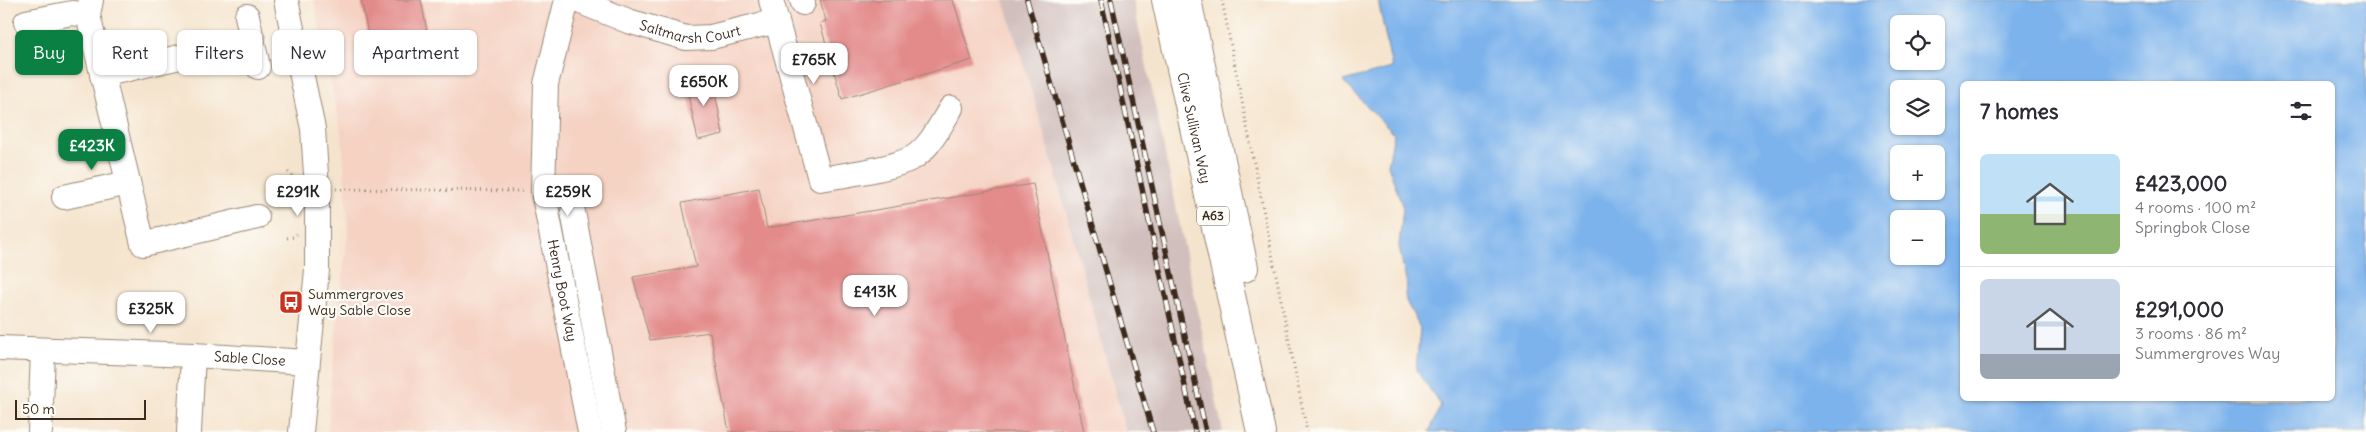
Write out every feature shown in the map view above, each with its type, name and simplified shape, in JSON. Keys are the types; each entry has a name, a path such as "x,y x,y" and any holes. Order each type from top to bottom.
{"highway":[{"name":"Clive Sullivan Way","path":"1166,0 1261,432"},
{"name":"Clive Sullivan Way","path":"1187,0 1279,432"}],"street":[{"path":"286,0 313,129 317,190 317,270 301,432"},
{"name":"Henry Boot Way","path":"568,0 546,84 544,191 590,432"},
{"name":"Saltmarsh Court","path":"576,0 628,21 686,38 711,37 774,11 820,179 855,174 914,157 924,147 951,108"},
{"path":"26,22 72,13 89,7 102,76 142,244 257,217"},
{"path":"247,16 250,30"},
{"path":"102,76 177,58"},
{"path":"64,197 128,183"},
{"path":"573,212 614,432"},
{"name":"Sable Close","path":"0,348 193,355 307,362"},
{"path":"40,432 43,350"},
{"path":"576,358 599,354"},
{"path":"189,432 193,355"}],"path":[{"path":"1222,0 1307,432"},
{"path":"317,190 544,191"}],"shaded area":[{"path":"314,0 1004,0 1048,146 1126,432 328,432 331,380 348,230 342,136 329,75 344,75 344,30 320,30"},
{"path":"1004,0 1133,0 1223,432 1126,432 1048,146"}],"water":[{"path":"1378,0 2366,0 2366,432 1429,432 1441,405 1416,370 1420,328 1406,301 1407,285 1399,246 1403,208 1388,165 1394,134 1343,81 1392,68"}],"building":[{"path":"361,0 421,0 427,30 367,30"},
{"path":"820,0 953,0 972,60 842,99 820,23 826,21"},
{"path":"712,76 723,134 698,140 685,81"},
{"path":"1033,184 1084,432 729,432 710,332 650,340 633,277 696,267 682,203 759,188 767,228"}],"railway":[{"path":"1027,0 1153,432"},
{"path":"1101,0 1195,432"},
{"path":"1111,0 1206,432"}],"place":[{"name":"Summergroves Way Sable Close","path":"291,302"}]}
